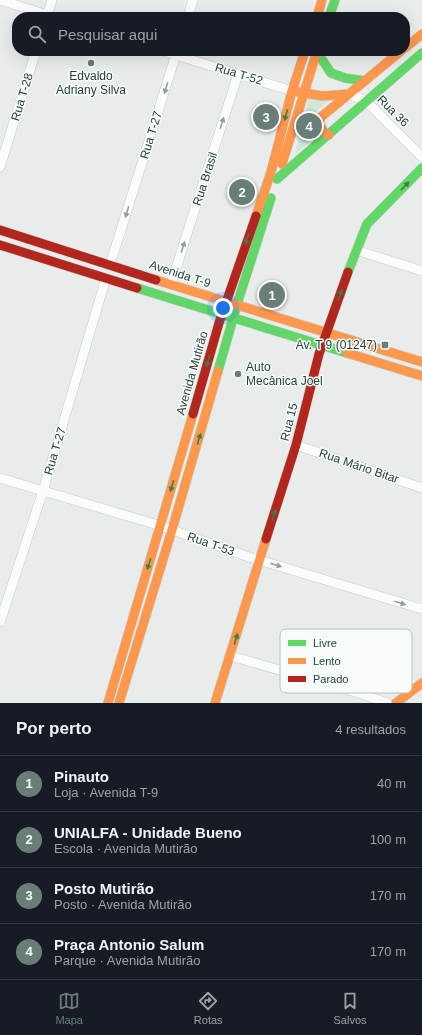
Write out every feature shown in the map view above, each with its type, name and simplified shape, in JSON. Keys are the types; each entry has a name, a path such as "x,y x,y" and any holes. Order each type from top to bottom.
{"main road":[{"path":"318,12 322,0"},
{"path":"331,12 335,0"},
{"path":"410,44 422,34"},
{"path":"277,179 366,100 422,53"},
{"name":"Avenida Mutirão","path":"108,703 222,314 271,172 292,91 303,56"},
{"name":"Avenida Mutirão","path":"119,703 234,319 315,56"},
{"path":"320,56 331,73 345,78 366,81"},
{"path":"329,134 324,132 318,123 321,117 395,56"},
{"name":"Rua 36","path":"292,91 337,96 349,94"},
{"name":"Rua 15","path":"216,703 296,445 322,345 356,250 367,224 422,168"},
{"name":"Avenida T-9","path":"0,230 238,306 422,362"},
{"path":"0,246 422,376"},
{"path":"412,691 422,683"},
{"path":"396,703 409,693"}],"street":[{"path":"0,0 37,12"},
{"path":"50,12 52,0"},
{"path":"189,12 193,0"},
{"name":"Rua T-28","path":"0,167 34,56"},
{"name":"Rua T-27","path":"110,265 176,56"},
{"name":"Rua T-52","path":"186,56 292,91"},
{"name":"Rua Brasil","path":"171,284 238,74"},
{"name":"Rua 36","path":"349,94 366,100 422,157"},
{"path":"356,250 422,271"},
{"name":"Rua T-27","path":"0,622 43,491 106,278"},
{"name":"Rua Mário Bitar","path":"296,445 422,488"},
{"name":"Rua T-53","path":"0,478 161,526 260,560 422,609"},
{"path":"231,656 280,672"},
{"path":"346,693 387,703"}],"green space":[{"path":"310,96 334,98 319,108 316,112 314,120 319,131 310,142 295,154"}],"traffic: fast":[{"path":"331,12 335,0"},
{"path":"277,179 422,53"},
{"path":"320,56 331,73 345,78 365,81"},
{"path":"348,272 367,224 422,168"},
{"path":"218,371 239,298 271,198"},
{"path":"137,288 347,353"}],"traffic: slow":[{"path":"318,12 322,0"},
{"path":"410,44 422,34"},
{"path":"256,216 271,172 292,91 303,56"},
{"path":"282,164 315,56"},
{"path":"329,135 324,132 318,123 321,117 395,56"},
{"path":"294,91 322,96 349,94"},
{"path":"156,280 422,362"},
{"path":"347,353 422,376"},
{"path":"119,703 172,530 218,371"},
{"path":"108,703 193,414"},
{"path":"215,703 266,539"},
{"path":"412,691 422,683"},
{"path":"396,703 409,693"}],"traffic: jam":[{"path":"193,414 219,323 256,216"},
{"path":"0,230 156,280"},
{"path":"0,245 137,288"},
{"path":"266,539 296,445 319,354 348,272"}],"place":[{"name":"Edvaldo Adriany Silva","path":"91,63"},
{"name":"Posto Mutirão","path":"266,117"},
{"name":"Praça Antonio Salum","path":"309,126"},
{"name":"UNIALFA - Unidade Bueno","path":"242,192"},
{"name":"Pinauto","path":"272,295"},
{"name":"Av. T 9 (01247)","path":"385,345"},
{"name":"Auto Mecânica Joel","path":"238,374"}]}
